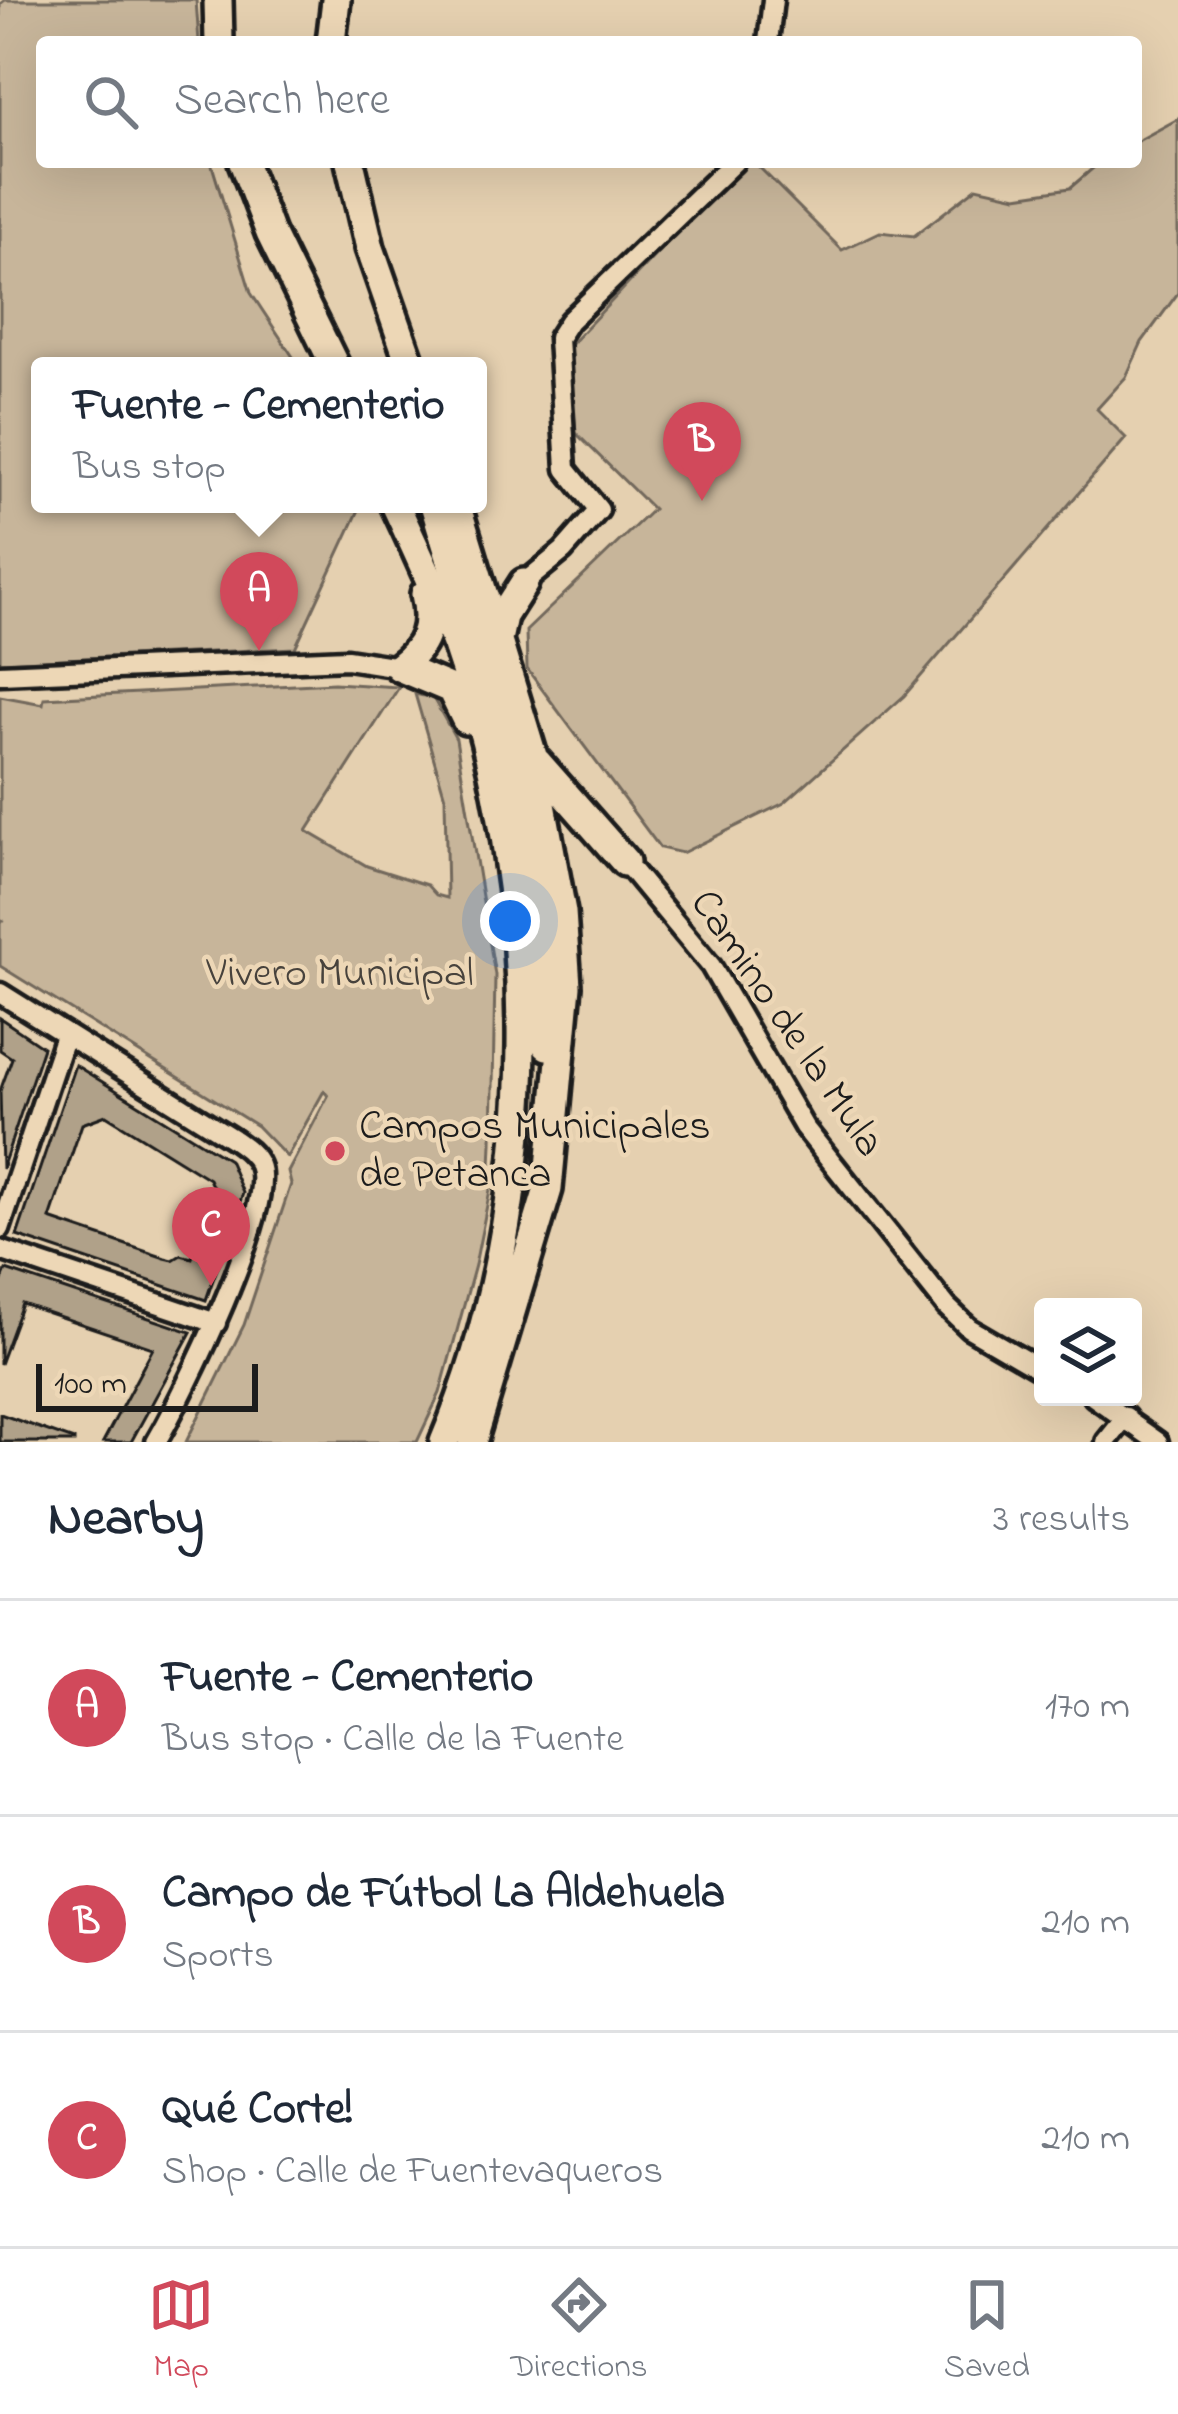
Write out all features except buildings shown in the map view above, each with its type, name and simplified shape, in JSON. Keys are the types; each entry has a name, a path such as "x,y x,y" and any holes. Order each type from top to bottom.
{"highway":[{"path":"218,0 219,36"},
{"path":"229,36 231,0"},
{"path":"332,36 340,0"},
{"path":"340,0 344,36"},
{"path":"245,168 270,233 330,357"},
{"path":"336,168 352,245 388,357"},
{"path":"351,168 370,248 408,357"},
{"path":"399,513 457,646 498,795 520,962 521,1076 512,1182 487,1309 444,1442"},
{"path":"437,513 520,789 541,925 547,1052 527,1260"},
{"path":"459,513 533,756 562,913 567,986 548,1189 472,1442"},
{"path":"399,667 413,656 431,622 412,540"},
{"path":"476,569 504,587 524,583"},
{"path":"497,640 502,616 524,583"},
{"path":"399,667 436,680 458,697 476,751 498,795"},
{"path":"533,756 625,862"},
{"path":"562,913 568,847 585,841 625,862"}],"street":[{"path":"769,36 773,0"},
{"path":"524,583 563,550 598,510 566,469 558,338 569,321 728,168"},
{"path":"0,674 347,659 399,667"},
{"name":"Camino de la Mula","path":"625,862 712,966 804,1127 947,1307 969,1328 1034,1366"},
{"path":"2,996 233,1138 260,1166 259,1201 216,1323 155,1442"},
{"path":"0,1228 65,1035"},
{"path":"0,1250 216,1323"},
{"path":"1108,1406 1158,1442"},
{"path":"1106,1442 1126,1417"}],"green space":[{"path":"5,0 196,0 199,36 36,36 36,168 213,168 251,293 293,357 31,357 31,513 358,513 295,648 0,662 0,4"},
{"path":"1178,119 1178,293 1142,342 1126,377 1097,409 1126,438 904,696 784,803 682,853 660,848 527,669 526,631 653,509 576,433 568,347 738,168 760,168 842,250 880,232 914,236 977,187 1017,196 1070,188 1093,168 1142,168 1142,139"},
{"name":"Vivero Municipal","path":"334,683 399,687 307,831 367,866 427,885 447,898 445,797 415,694 433,698 456,739 495,975 490,1190 440,1393 417,1442 186,1442 244,1325 291,1184 288,1172 328,1096 324,1091 287,1157 257,1126 0,966 0,921 4,921 0,919 0,696 43,704 44,698"}],"place":[{"name":"Campo de Fútbol La Aldehuela","path":"702,501"},
{"name":"Fuente - Cementerio","path":"259,651"},
{"name":"Campos Municipales de Petanca","path":"335,1151"},
{"name":"Qué Corte!","path":"211,1286"}]}
